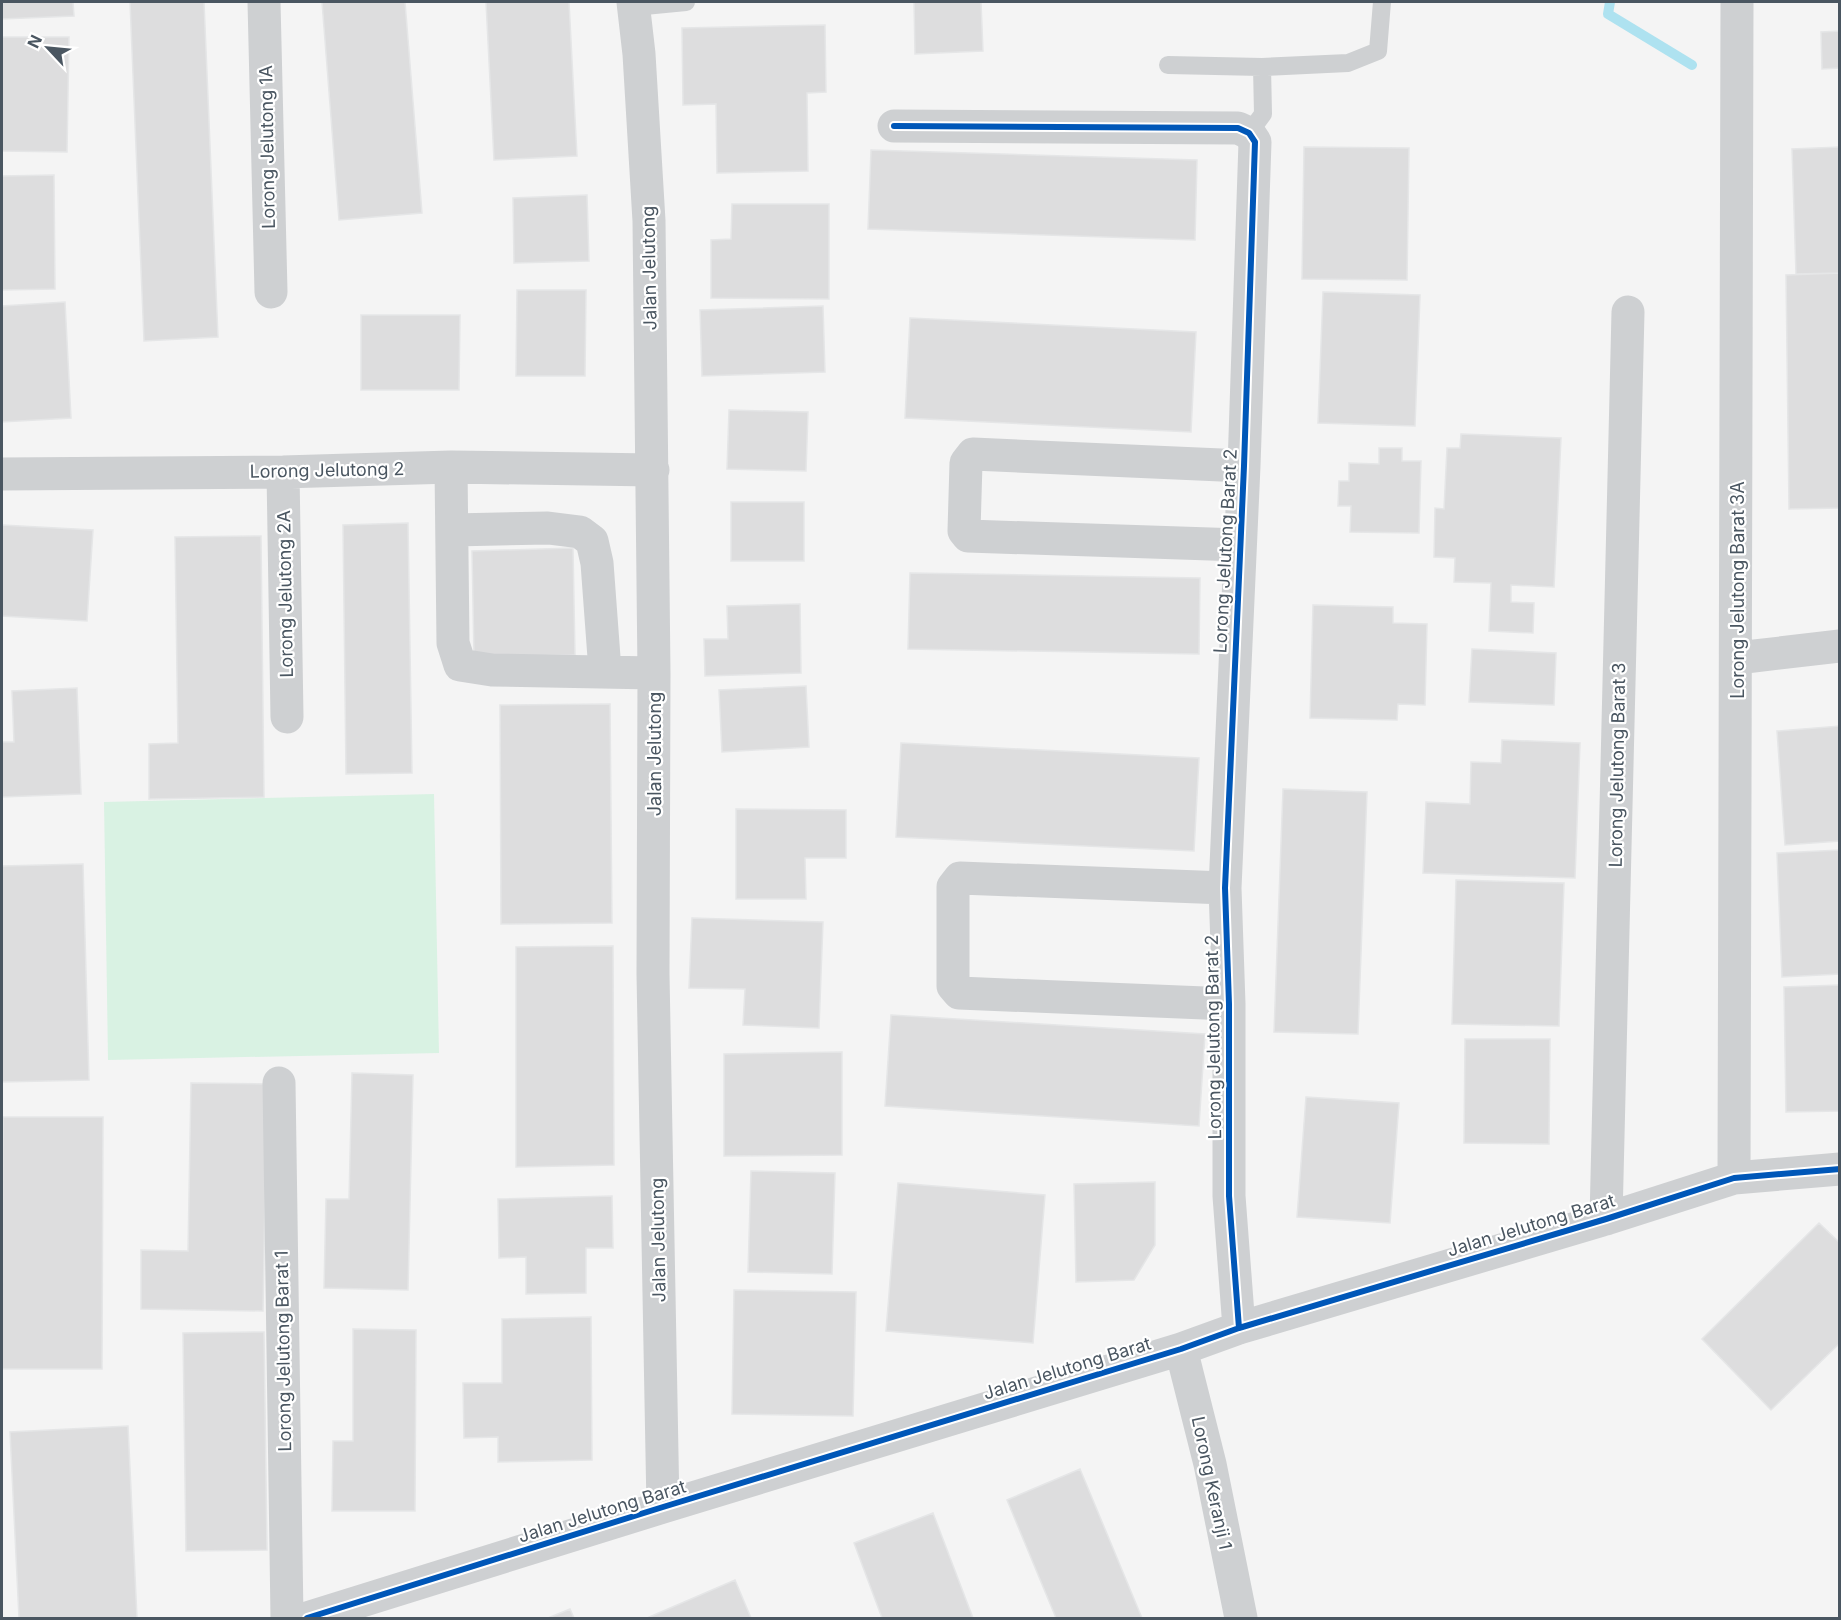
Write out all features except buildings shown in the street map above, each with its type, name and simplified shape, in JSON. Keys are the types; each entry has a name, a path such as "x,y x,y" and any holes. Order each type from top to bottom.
{"street":[{"name":"Lorong Jelutong 1A","path":"264,2 271,292"},
{"name":"Lorong Jelutong Barat 3A","path":"1734,1178 1737,2"},
{"name":"Jalan Jelutong","path":"633,4 639,54 649,220 653,470 653,974 663,1507"},
{"path":"894,126 1238,129 1249,133"},
{"name":"Lorong Jelutong Barat 2","path":"1239,1328 1229,1196 1229,1004 1225,888 1244,466 1255,142 1249,133"},
{"name":"Lorong Jelutong Barat 3","path":"1606,1219 1628,312"},
{"path":"1240,545 968,536 964,531 966,463 968,457 973,454 1244,466"},
{"path":"451,467 453,643 460,665 492,670 654,673"},
{"name":"Lorong Jelutong 2","path":"2,474 283,472 451,467 653,470"},
{"name":"Lorong Jelutong 2A","path":"283,472 287,717"},
{"path":"453,530 548,528 580,532 592,541 597,562 605,671"},
{"path":"1737,658 1839,646"},
{"path":"1225,888 960,878 953,887 953,986 959,993 1229,1004"},
{"name":"Lorong Jelutong Barat 1","path":"279,1083 287,1618"},
{"name":"Jalan Jelutong Barat","path":"307,1618 1181,1349 1239,1328 1606,1219 1734,1178 1839,1169"},
{"name":"Lorong Keranji 1","path":"1181,1349 1210,1464 1240,1618"}],"lane":[{"path":"633,4 686,2"},
{"path":"1168,65 1262,67 1348,63 1378,51 1382,2"},
{"path":"1249,133 1263,114 1262,67"}],"green space":[{"path":"434,794 439,1053 108,1060 104,802"}],"waterway":[{"path":"1610,2 1608,14 1692,65"}],"cycle path":[{"path":"894,126 1238,128 1249,133 1255,142 1244,466 1225,888 1229,1004 1229,1196 1239,1328"},
{"path":"307,1618 1181,1349 1239,1328 1606,1219 1734,1178 1840,1169"}]}
